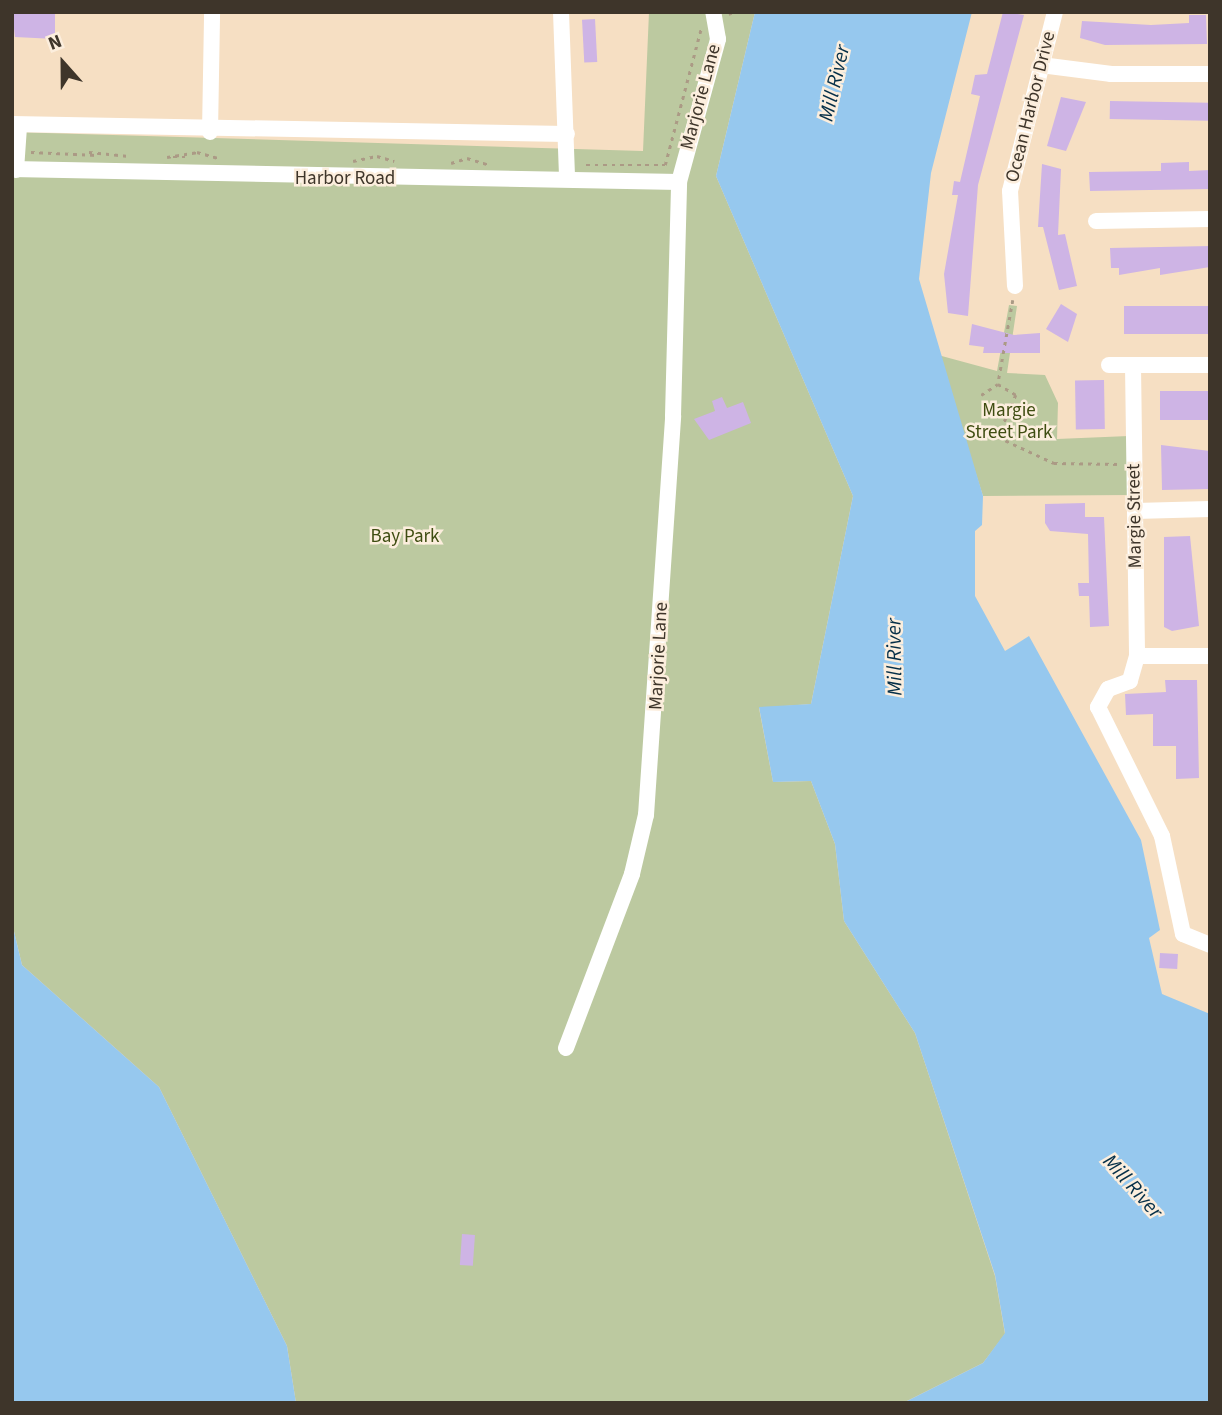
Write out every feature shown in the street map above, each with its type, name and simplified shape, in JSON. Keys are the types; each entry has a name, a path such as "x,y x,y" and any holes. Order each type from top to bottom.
{"street":[{"path":"210,132 212,12"},
{"path":"562,12 567,179"},
{"name":"Marjorie Lane","path":"566,1048 632,874 646,815 681,251 679,182 718,39 713,12"},
{"name":"Ocean Harbor Drive","path":"1014,286 1010,191 1055,12"},
{"path":"1041,65 1111,75 1210,74"},
{"path":"14,169 14,126 210,132 567,134"},
{"name":"Harbor Road","path":"14,169 679,182"},
{"path":"1097,221 1210,219"},
{"path":"1109,365 1210,365"},
{"name":"Margie Street","path":"1133,366 1135,511 1142,656"},
{"path":"1135,511 1210,509"},
{"path":"1210,656 1142,656 1130,681 1108,689 1098,707 1162,836 1183,934 1210,944"}],"path":[{"path":"577,165 666,165 702,25"},
{"path":"164,158 197,152 219,159"},
{"path":"86,153 129,156"},
{"path":"347,164 377,156 401,164"},
{"path":"451,163 474,159 489,167"},
{"path":"981,395 998,384 1014,286"},
{"path":"998,384 1016,395 998,437"},
{"path":"970,435 983,430 1070,466 1134,463"}],"green space":[{"name":"Bay Park","path":"649,12 755,12 716,176 853,496 811,704 759,708 773,782 811,781 835,844 844,921 915,1033 995,1276 1005,1334 983,1363 903,1403 296,1403 287,1346 159,1087 22,965 12,923 12,132 643,151"},
{"name":"Margie Street Park","path":"1009,305 1017,306 1007,373 1045,375 1058,403 1057,439 1129,436 1130,495 983,496 938,355 997,371"}],"water":[{"name":"Mill River","path":"755,12 972,12 931,173 919,279 983,496 982,525 975,531 975,596 1005,651 1029,636 1141,840 1160,930 1149,938 1162,994 1210,1014 1210,1403 903,1403 983,1363 1005,1333 995,1275 915,1033 844,921 835,844 811,781 773,782 759,707 811,704 853,496 716,176"},
{"path":"12,923 22,965 159,1087 287,1346 296,1403 12,1403"}],"building":[{"path":"12,12 55,12 55,39 15,37"},
{"path":"1003,12 1024,15 978,185 968,316 948,313 944,274 958,195 952,195 954,181 960,182 980,96 971,94 975,75 987,74"},
{"path":"1189,15 1206,15 1207,44 1105,45 1080,38 1082,21 1151,25 1189,23"},
{"path":"595,19 597,62 584,63 582,20"},
{"path":"1061,97 1086,102 1066,151 1047,146"},
{"path":"1110,101 1209,103 1209,121 1110,119"},
{"path":"1189,162 1189,171 1210,170 1210,189 1090,191 1089,172 1161,171 1161,163"},
{"path":"1042,164 1061,169 1058,235 1065,234 1077,286 1059,290 1043,227 1038,227"},
{"path":"1210,246 1210,267 1160,275 1160,268 1119,275 1119,268 1111,268 1110,248"},
{"path":"1061,304 1077,314 1068,342 1046,329"},
{"path":"1124,306 1210,306 1210,334 1124,334"},
{"path":"972,324 1014,335 1040,333 1040,353 983,353 984,347 969,345"},
{"path":"1104,380 1105,429 1076,429 1075,381"},
{"path":"1160,391 1210,391 1210,420 1160,420"},
{"path":"722,397 727,408 743,402 751,423 709,440 694,419 715,411 712,401"},
{"path":"1161,445 1210,451 1210,489 1162,490"},
{"path":"1085,503 1085,517 1104,517 1109,626 1090,627 1089,596 1079,596 1078,583 1089,583 1088,534 1050,531 1045,523 1045,504"},
{"path":"1190,536 1199,626 1172,631 1164,627 1164,537"},
{"path":"1165,680 1197,680 1199,778 1176,779 1176,746 1153,746 1153,714 1126,715 1125,694 1166,692"},
{"path":"1160,953 1178,954 1177,969 1159,968"},
{"path":"462,1234 475,1235 473,1266 460,1265"}]}
